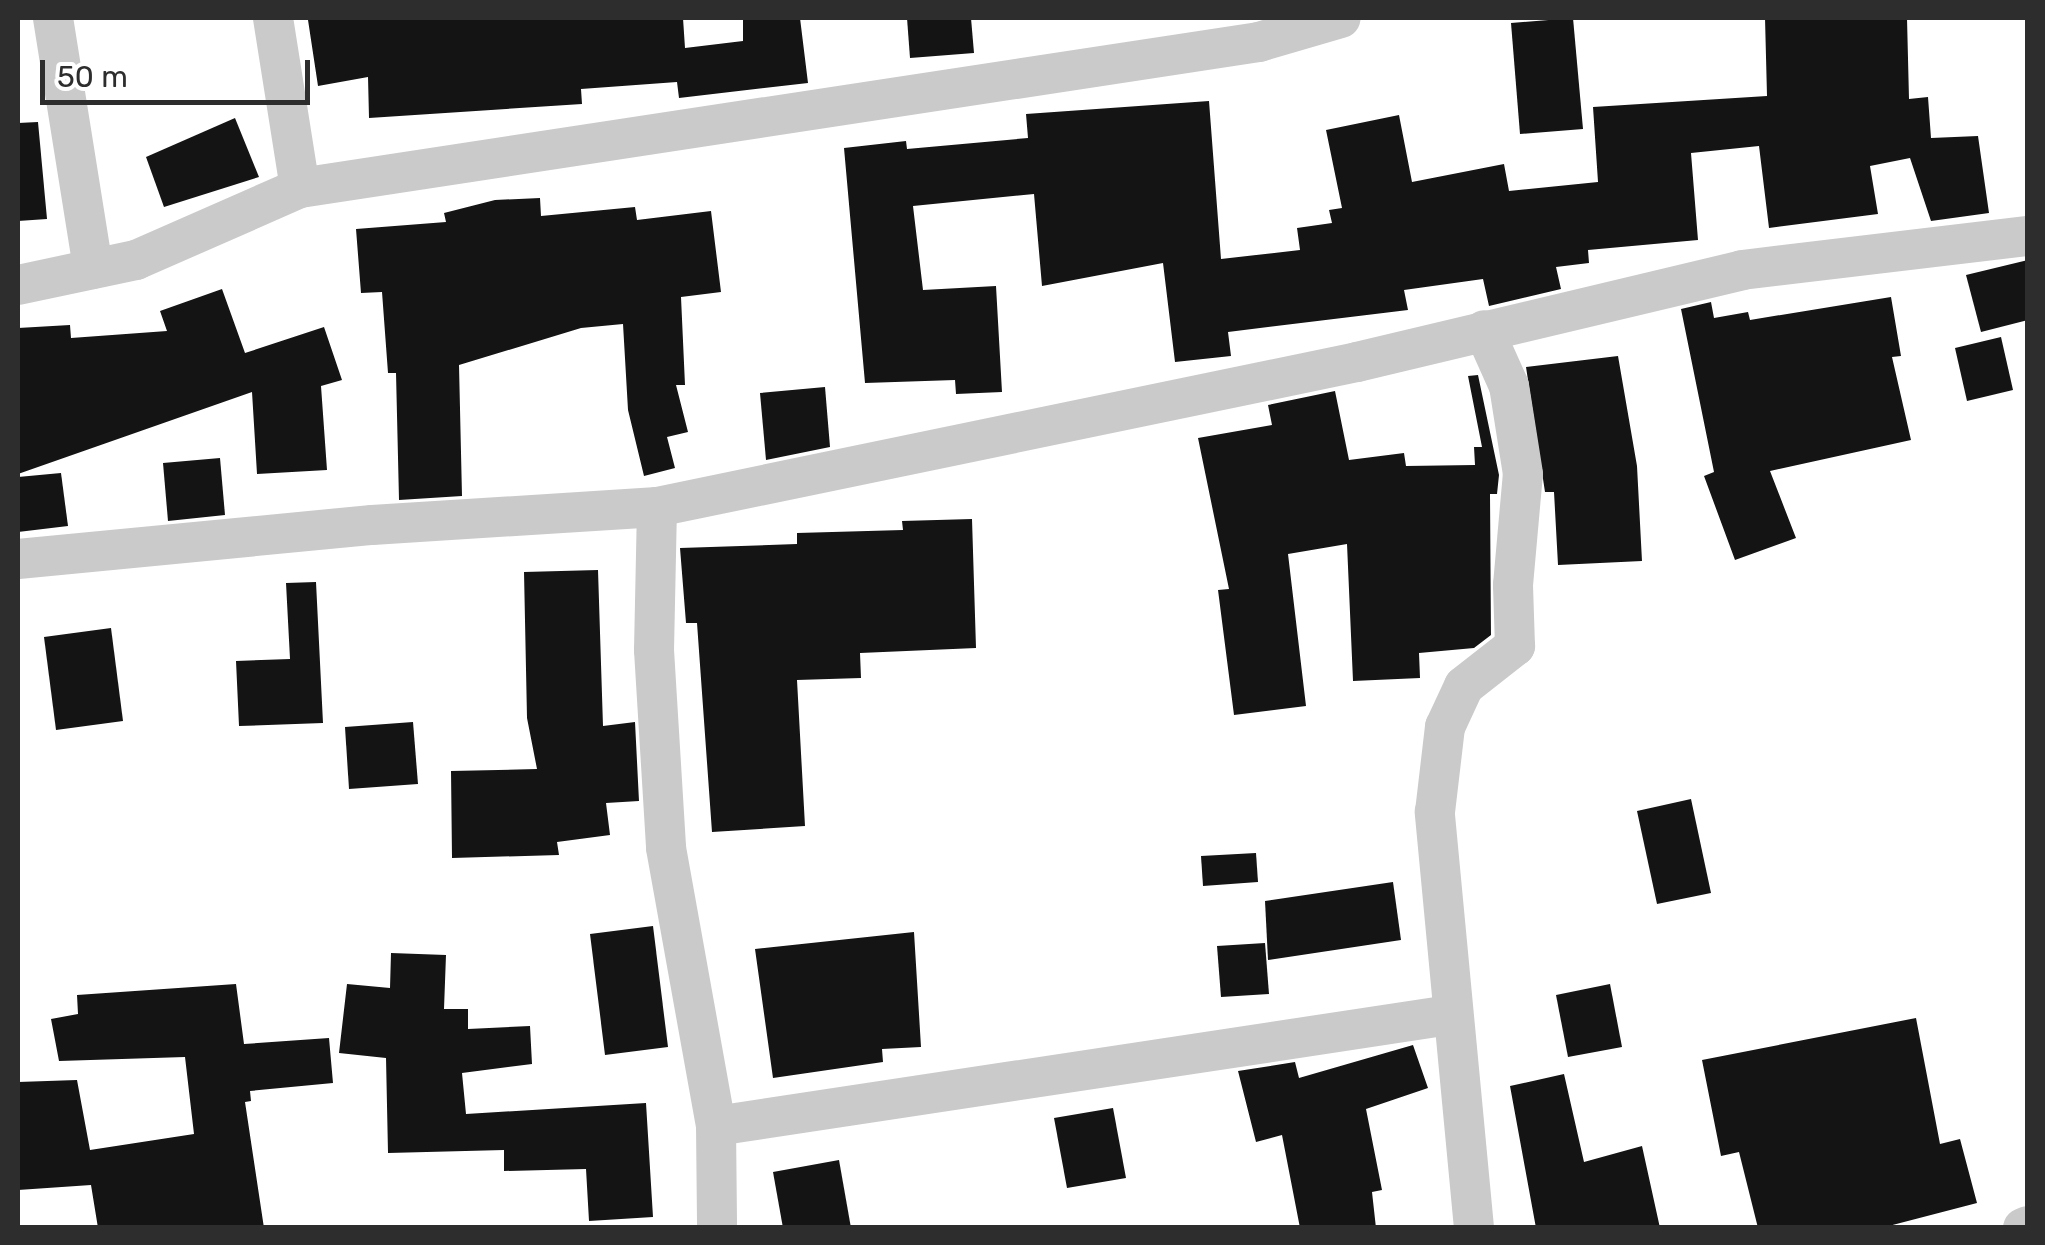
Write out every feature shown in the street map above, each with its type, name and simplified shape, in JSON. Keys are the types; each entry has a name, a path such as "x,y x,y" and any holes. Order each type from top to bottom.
{"street":[{"path":"53,18 92,269"},
{"path":"273,18 300,188"},
{"path":"18,285 92,269 181,242 300,188 1341,18"},
{"path":"18,559 372,525 657,507 1358,362 1742,270 2028,236"},
{"path":"1474,1228 1450,1014 1435,812 1445,727 1464,686 1515,646 1512,585 1523,474 1508,386 1484,330"},
{"path":"657,507 654,650 666,848 716,1126 717,1228"},
{"path":"716,1126 1450,1014"}],"building":[{"path":"683,18 685,48 743,41 743,18 800,18 808,83 679,98 677,82 581,89 582,104 369,118 368,77 318,86 308,20"},
{"path":"907,18 971,18 974,53 910,58"},
{"path":"1573,18 1583,129 1520,134 1511,23"},
{"path":"1765,18 1907,18 1909,99 1928,97 1931,138 1978,136 1989,213 1931,221 1910,158 1870,166 1878,214 1769,228 1759,146 1691,153 1698,240 1588,250 1589,263 1556,267 1561,289 1489,306 1483,279 1404,290 1408,310 1228,332 1231,356 1175,362 1163,263 1042,286 1034,194 913,206 923,290 996,286 1002,392 956,394 955,380 865,383 844,148 906,141 907,149 1028,138 1026,114 1209,101 1221,259 1300,250 1297,228 1332,223 1329,210 1342,208 1326,130 1399,115 1412,182 1504,164 1509,191 1598,182 1593,107 1767,96"},
{"path":"235,118 259,177 164,207 146,157"},
{"path":"38,122 47,219 18,221 18,123"},
{"path":"540,198 541,216 635,207 637,220 711,211 721,292 681,297 685,385 676,385 688,432 667,437 675,468 644,476 628,410 623,324 581,328 459,365 462,496 399,500 396,373 388,373 382,292 361,293 356,229 446,222 444,213 495,200"},
{"path":"2028,260 2028,320 1981,332 1966,275"},
{"path":"222,289 245,353 324,327 342,380 321,386 327,470 257,474 252,392 18,474 18,328 70,325 71,338 167,331 160,311"},
{"path":"1891,297 1901,356 1892,357 1911,440 1770,471 1796,538 1735,560 1704,476 1714,472 1681,309 1711,302 1714,318 1748,312 1750,320"},
{"path":"2001,337 2013,390 1967,401 1955,348"},
{"path":"1618,356 1637,466 1642,561 1558,565 1554,492 1545,492 1526,367"},
{"path":"1478,375 1499,475 1497,494 1490,494 1491,635 1474,648 1419,653 1420,678 1353,681 1347,544 1288,554 1306,706 1234,715 1218,590 1229,589 1198,438 1272,425 1268,405 1335,391 1349,460 1404,453 1406,466 1475,465 1474,447 1482,447 1468,376"},
{"path":"825,387 830,447 766,460 760,393"},
{"path":"220,458 225,515 168,521 163,463"},
{"path":"61,473 68,526 18,532 18,477"},
{"path":"972,519 976,648 860,653 861,678 797,680 805,826 712,832 697,623 686,623 680,548 797,544 797,533 903,530 902,521"},
{"path":"598,570 603,726 635,722 639,801 606,803 610,835 557,842 559,855 452,858 451,771 537,769 527,718 524,572"},
{"path":"316,582 323,723 239,726 236,661 290,659 286,583"},
{"path":"111,628 123,721 56,730 44,637"},
{"path":"413,722 418,784 349,789 345,727"},
{"path":"1691,799 1711,893 1657,904 1637,811"},
{"path":"1256,853 1258,882 1203,886 1201,856"},
{"path":"1393,882 1401,940 1268,960 1265,901"},
{"path":"653,926 668,1047 605,1055 590,934"},
{"path":"914,932 921,1047 882,1049 883,1062 773,1078 755,949"},
{"path":"1265,943 1269,994 1221,997 1217,946"},
{"path":"391,953 446,955 444,1009 468,1009 468,1029 530,1026 532,1064 462,1073 466,1114 646,1103 653,1217 589,1221 586,1169 504,1171 504,1150 388,1153 386,1058 339,1053 347,984 390,988"},
{"path":"236,984 244,1044 329,1038 333,1083 250,1091 251,1101 245,1102 264,1228 98,1228 91,1185 18,1190 18,1082 77,1080 90,1150 194,1134 185,1057 59,1061 51,1019 78,1014 77,995"},
{"path":"1610,984 1622,1047 1568,1057 1556,995"},
{"path":"1916,1018 1940,1144 1960,1139 1977,1203 1881,1228 1758,1228 1739,1152 1721,1156 1702,1060"},
{"path":"1413,1045 1428,1088 1366,1109 1382,1190 1372,1192 1376,1228 1300,1228 1282,1135 1256,1142 1238,1071 1295,1062 1299,1078"},
{"path":"1564,1074 1584,1162 1642,1146 1660,1228 1536,1228 1510,1086"},
{"path":"1113,1108 1126,1178 1067,1188 1054,1118"},
{"path":"839,1160 851,1228 783,1228 773,1172"}]}
